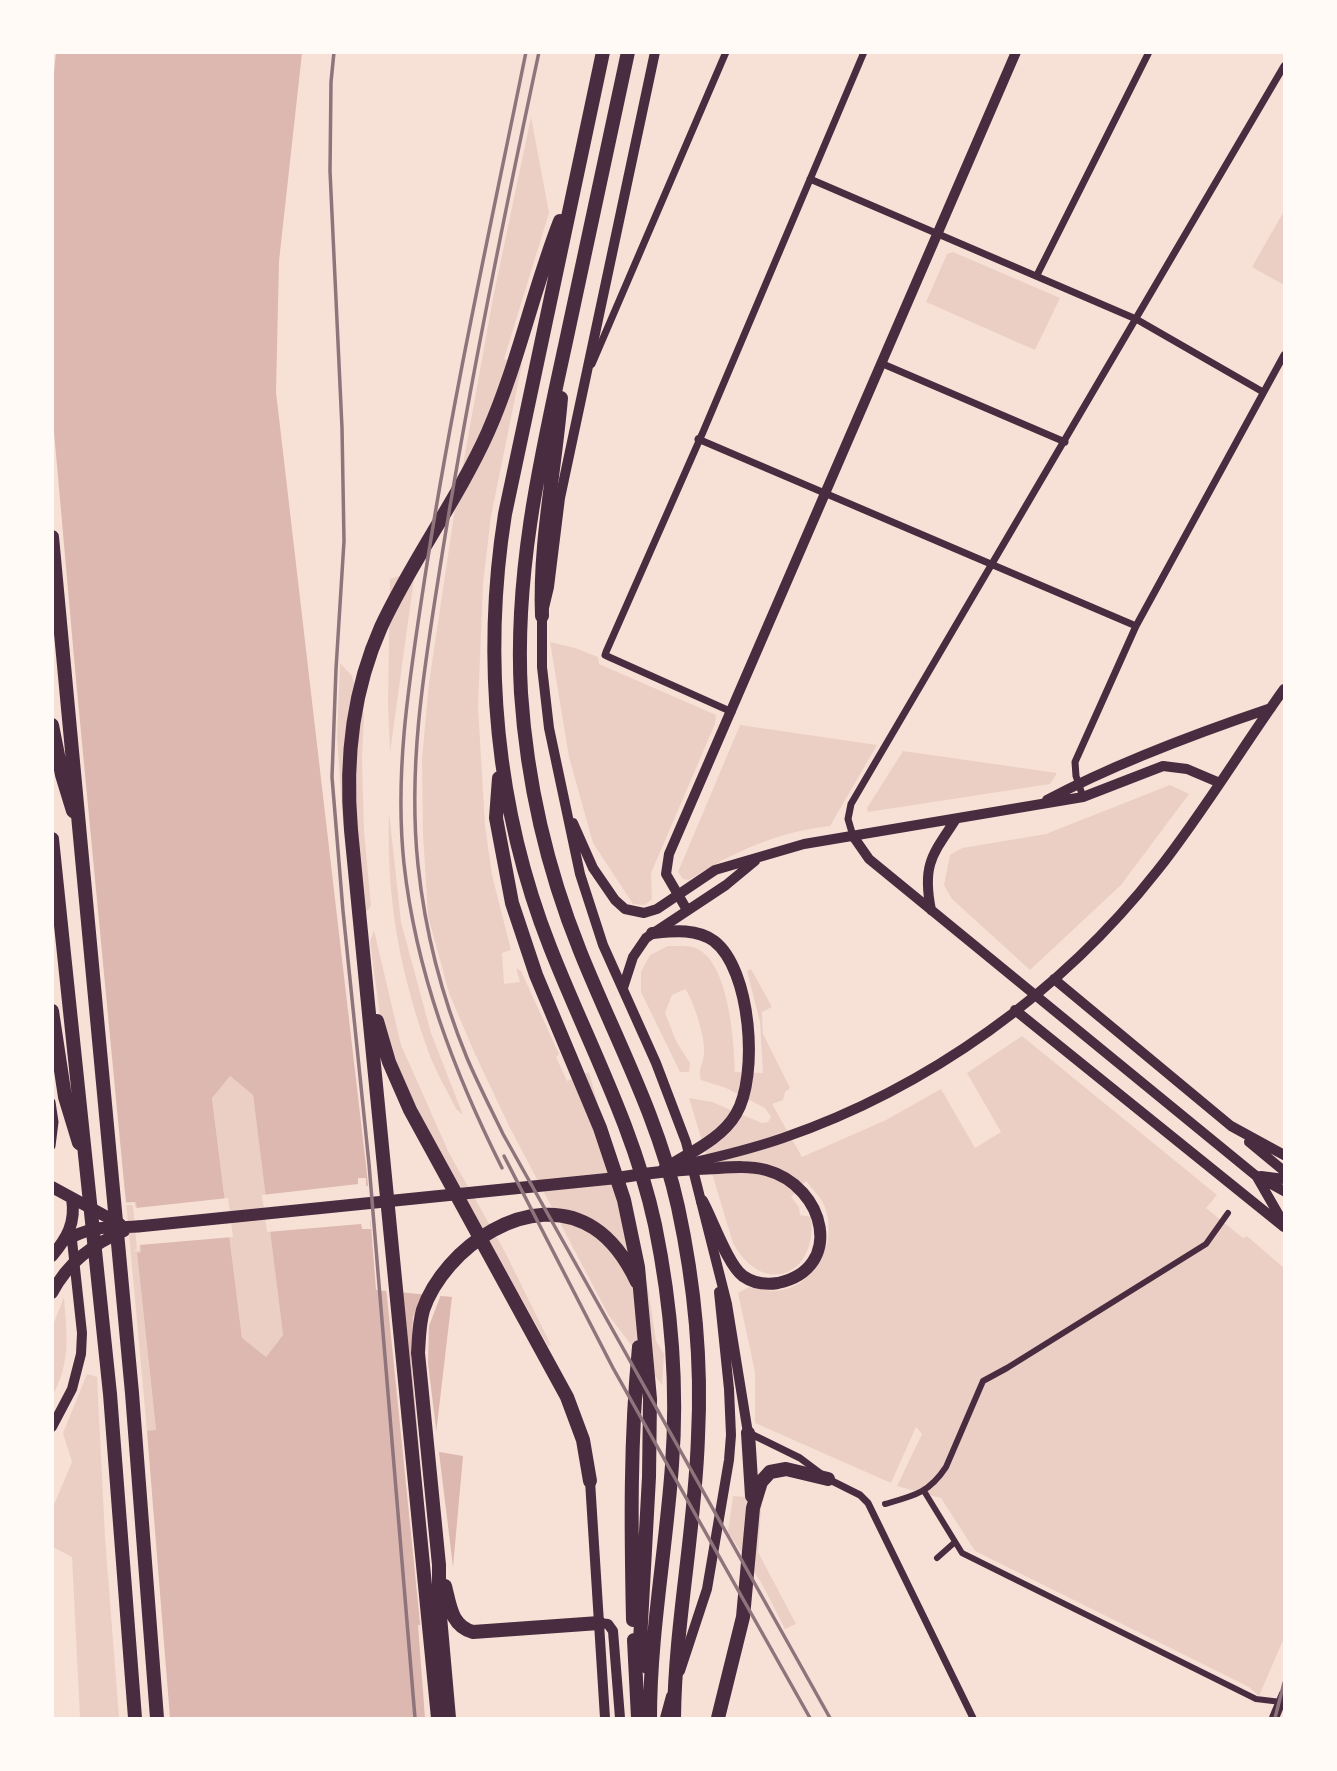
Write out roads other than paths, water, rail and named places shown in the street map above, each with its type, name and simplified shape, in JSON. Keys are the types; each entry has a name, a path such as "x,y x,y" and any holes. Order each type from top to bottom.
{"highway":[{"path":"603,52 502,536 496,585 494,647 501,752 515,832 539,917 623,1117 643,1178 666,1290 673,1375 672,1465 650,1679 650,1718"},
{"path":"628,52 535,490 523,579 521,690 528,758 540,824 564,910 643,1096 666,1162 683,1233 695,1321 698,1372 697,1455 680,1611 674,1718"},
{"path":"438,1718 349,809 351,751 366,668 380,630 485,438 509,378 542,267 575,184"},
{"path":"542,617 545,526 557,448 566,341"},
{"path":"52,537 132,1393 157,1718"},
{"path":"52,725 62,775 82,843"},
{"path":"501,752 496,818 512,903 536,975 575,1064 617,1178 638,1267 650,1413 640,1641 650,1679"},
{"path":"52,839 90,1178 135,1718"},
{"path":"366,982 385,1049 402,1094 567,1397 583,1440 590,1481"},
{"path":"52,1011 65,1097 90,1178"},
{"path":"449,1718 439,1605 439,1565 418,1353 422,1313 433,1287 459,1254 489,1232 528,1218 556,1216 582,1222 603,1235 620,1252 640,1290"},
{"path":"638,1718 631,1547 634,1401 642,1318"},
{"path":"718,1718 743,1617 756,1482 748,1433"},
{"path":"756,1482 770,1472 786,1469 828,1479"},
{"path":"439,1565 450,1608 458,1624 473,1632 599,1623"}],"main road":[{"path":"655,52 560,498 549,587 542,617 542,667 546,707 573,848 603,944 676,1111 702,1201 735,1347 748,1433"},
{"path":"57,1248 90,1229 134,1227 617,1178 663,1170 764,1144 845,1113 930,1069 1051,982 1135,897 1172,851 1284,689"},
{"path":"1036,806 1078,783 1271,708"},
{"path":"566,808 593,868 621,907 634,912 649,912 715,870 790,848 1083,797 1163,766 1187,769 1220,783"},
{"path":"931,910 927,882 930,862 956,819"},
{"path":"853,836 870,859 931,910 1255,1175 1284,1191"},
{"path":"623,988 633,957 652,933 726,885 758,859"},
{"path":"652,933 677,931 699,934 713,940 725,952 733,967 744,1006 750,1058 746,1090 731,1121 718,1134 663,1170"},
{"path":"1051,982 1284,1171"},
{"path":"1018,1008 1284,1226"},
{"path":"1231,1126 1284,1155"},
{"path":"663,1170 736,1167 765,1170 792,1182 811,1201 818,1216 821,1234 815,1256 806,1268 793,1278 768,1284 746,1278 735,1268 702,1201"},
{"path":"1255,1175 1284,1179"},
{"path":"1255,1175 1284,1226"},
{"path":"52,1187 115,1222 134,1227"},
{"path":"57,1248 73,1218 72,1199"},
{"path":"52,1293 99,1214"},
{"path":"60,1279 87,1250 134,1227"},
{"path":"665,1718 707,1589 726,1481 731,1435 730,1407 717,1268"},
{"path":"590,1481 605,1718"},
{"path":"599,1623 608,1624 613,1630 620,1718"},
{"path":"1273,1718 1283,1700"}],"street":[{"path":"587,378 726,52"},
{"path":"732,712 605,655 864,52"},
{"path":"687,910 666,874 667,860 1016,52"},
{"path":"1037,275 1149,52"},
{"path":"853,836 848,819 851,804 1284,66"},
{"path":"810,180 1136,319 1263,392"},
{"path":"1083,797 1074,770 1077,755 1136,626 1284,355"},
{"path":"883,363 1065,442"},
{"path":"698,439 1136,626"},
{"path":"52,1102 55,1122 52,1146"},
{"path":"52,1187 69,1213 82,1343 72,1389 52,1427"},
{"path":"885,1504 925,1491 938,1479 946,1467 983,1381 1206,1244 1228,1213"},
{"path":"748,1433 800,1458 828,1479 860,1495 871,1508 973,1718"},
{"path":"925,1491 962,1553 1256,1699 1283,1700"},
{"path":"937,1558 955,1542"}],"railway":[{"path":"334,52 330,171 342,428 344,541 332,777 369,1164 415,1718"},
{"path":"502,1168 453,1058 428,982 418,944 404,864 401,794 409,688 446,450 526,52"},
{"path":"539,52 475,366 424,670 417,748 415,826 425,914 442,988 458,1035 503,1134 830,1718"},
{"path":"504,1156 613,1368 810,1718"},
{"path":"1275,1718 1284,1683"}]}
